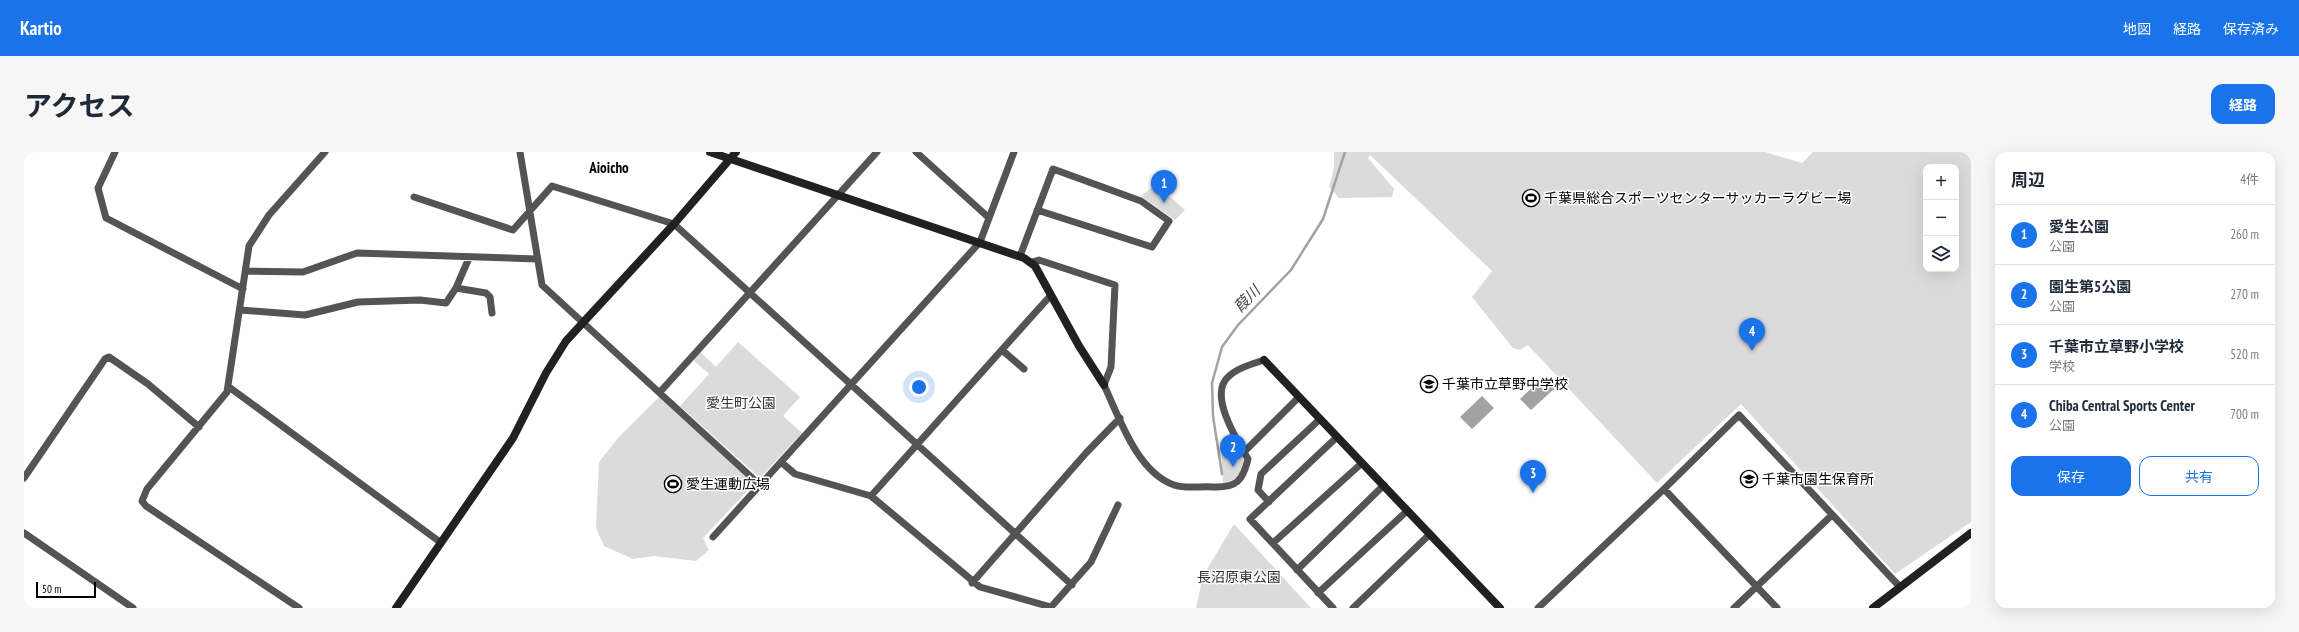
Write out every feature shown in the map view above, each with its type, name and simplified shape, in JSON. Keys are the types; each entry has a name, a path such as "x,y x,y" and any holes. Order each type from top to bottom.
{"street":[{"path":"115,152 98,188 106,218 243,289"},
{"path":"298,608 146,506 142,501 147,489 227,392 229,387 249,246 269,215 325,152"},
{"path":"520,152 542,285 760,485"},
{"path":"710,152 980,242 1020,256 1032,262 1104,385 1131,444 1164,481 1175,485 1218,487 1236,484 1245,474 1248,459 1234,436 1224,410 1223,385 1227,378 1235,372 1264,360 1500,608"},
{"path":"396,608 440,542 514,438 549,367 566,342 674,224 736,152"},
{"path":"660,392 751,294 877,152"},
{"path":"916,152 988,218"},
{"path":"713,537 980,242 1014,152"},
{"path":"1020,256 1037,210 1053,170 1141,200 1169,221 1152,247 1037,210"},
{"path":"414,197 513,230 552,186 674,224 1072,585"},
{"path":"246,271 303,272 357,253 469,258 537,259"},
{"path":"240,310 305,315 358,302 420,300 446,303 456,288 469,258"},
{"path":"1032,262 1040,260 1115,285 1111,367 1104,385"},
{"path":"456,288 486,293 490,297 492,313"},
{"path":"872,496 917,443 1051,295"},
{"path":"1002,350 1024,369"},
{"path":"24,478 105,359 109,357 148,384 199,427"},
{"path":"229,387 440,542"},
{"path":"1244,452 1299,397"},
{"path":"1538,608 1664,489 1739,415 1900,587"},
{"path":"972,583 1017,534 1086,453 1120,418"},
{"path":"1269,502 1258,490 1261,474 1320,419"},
{"path":"1333,608 1250,519 1337,437"},
{"path":"781,462 795,474 872,496 972,583 980,587 1052,607 1090,562 1118,505"},
{"path":"1273,544 1362,463"},
{"path":"1297,570 1384,485"},
{"path":"1664,489 1777,608"},
{"path":"1318,593 1407,511"},
{"path":"1734,608 1832,515"},
{"path":"24,533 133,608"},
{"path":"1873,608 1971,533"},
{"path":"1353,608 1430,534"}],"green space":[{"path":"1334,152 1765,152 1802,163 1813,152 1971,152 1971,522 1895,574 1741,404 1657,483 1528,345 1520,350 1513,348 1472,297 1492,271 1370,155 1368,158 1394,189 1392,197 1339,198 1329,187 1334,168"},
{"path":"1156,184 1185,210 1175,220 1141,196"},
{"name":"愛生町公園","path":"738,342 800,397 783,416 802,433 760,478 680,406 709,374 693,360 700,352 716,367"},
{"name":"愛生運動広場","path":"660,396 749,479 748,490 703,538 709,550 696,561 654,556 633,559 604,546 596,528 599,462 618,438"},
{"path":"1221,443 1237,446 1241,453 1244,465 1243,470 1236,478 1223,484"},
{"name":"長沼原東公園","path":"1234,524 1311,608 1196,608 1203,576"}],"shaded area":[{"path":"1543,377 1554,389 1531,410 1520,399"},
{"path":"1482,396 1494,408 1472,429 1460,417"}],"waterway":[{"name":"葭川","path":"1222,474 1213,416 1212,383 1222,347 1238,325 1291,270 1323,219 1345,152"}],"place":[{"name":"千葉県総合スポーツセンターサッカーラグビー場","path":"1531,198"},
{"name":"愛生公園","path":"1164,203"},
{"name":"Chiba Central Sports Center","path":"1752,351"},
{"name":"千葉市立草野中学校","path":"1429,384"},
{"name":"園生第5公園","path":"1233,467"},
{"name":"千葉市園生保育所","path":"1749,479"},
{"name":"愛生運動広場","path":"673,484"},
{"name":"千葉市立草野小学校","path":"1533,493"}],"district":[{"name":"Aioicho","path":"609,168"}]}
